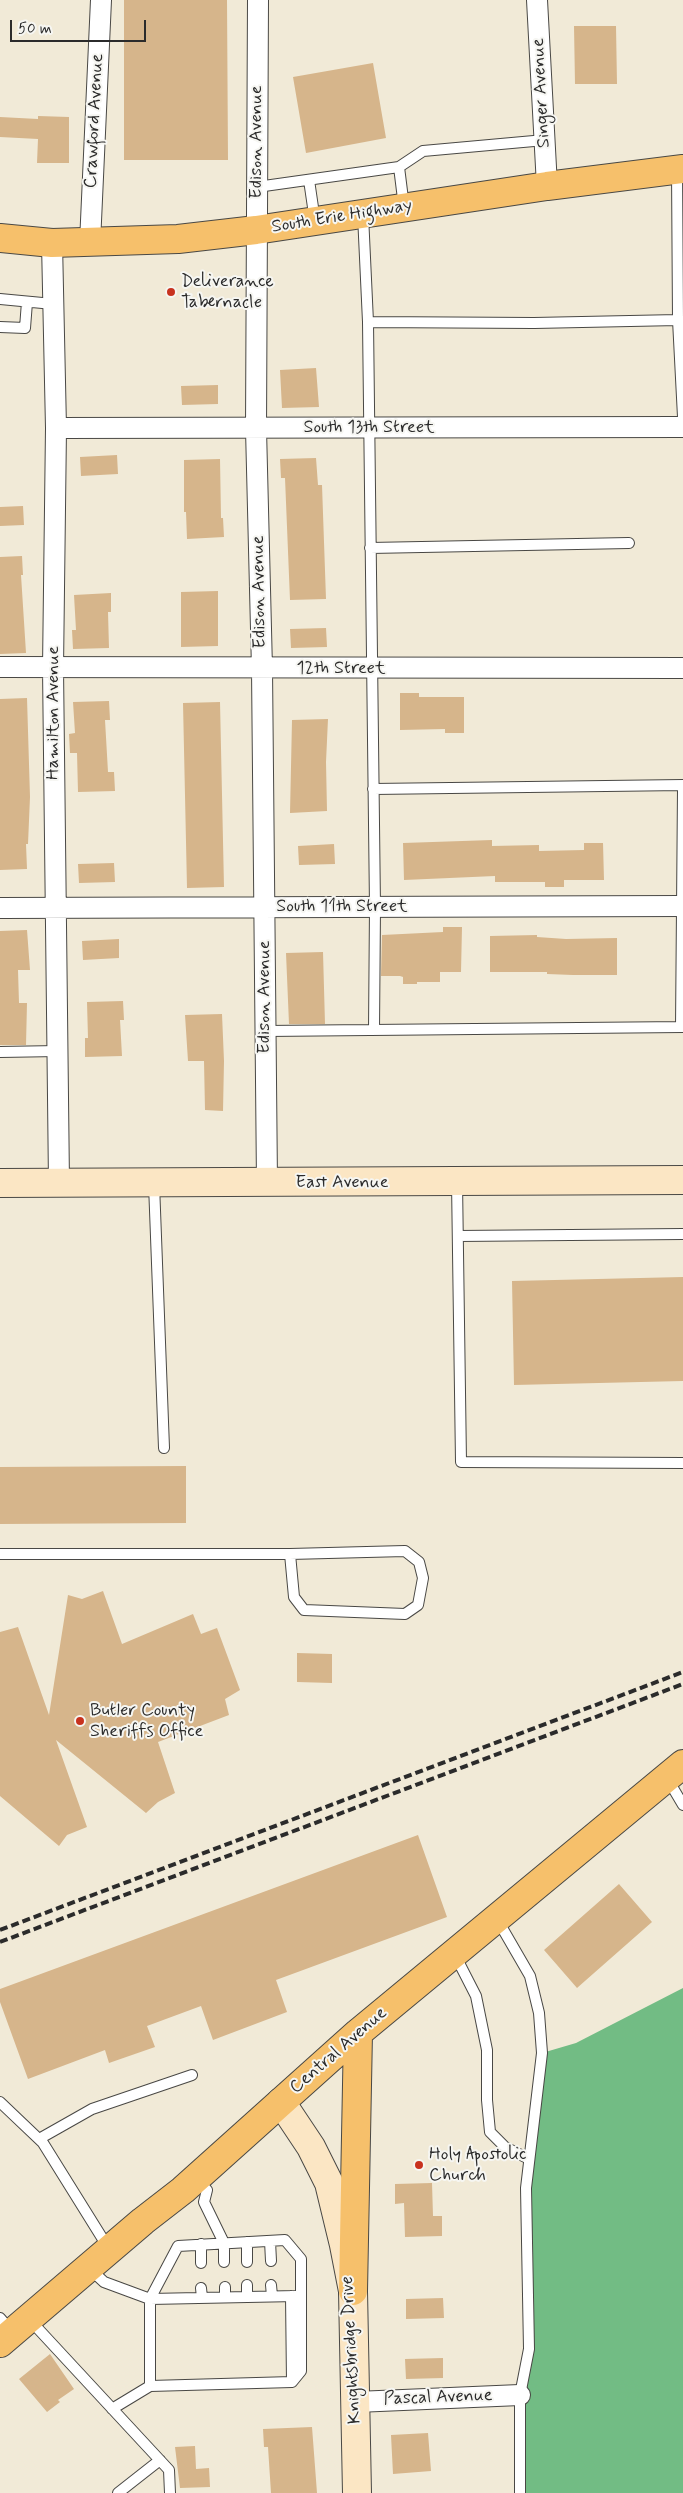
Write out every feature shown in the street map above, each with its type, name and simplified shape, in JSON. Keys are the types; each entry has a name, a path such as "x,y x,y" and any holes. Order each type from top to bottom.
{"main road":[{"name":"South Erie Highway","path":"0,238 52,243 90,243 178,238 256,230 547,186 680,169"},
{"name":"Central Avenue","path":"10,2328 109,2250 193,2193 281,2102 358,2033 675,1771"},
{"path":"353,2291 358,2033"}],"street":[{"name":"Crawford Avenue","path":"90,243 100,0"},
{"name":"Edison Avenue","path":"258,0 256,429 262,669 267,1183"},
{"name":"Singer Avenue","path":"537,0 547,186"},
{"name":"Hamilton Avenue","path":"52,243 56,428 53,668 59,1183"},
{"name":"South 13th Street","path":"56,428 683,427"},
{"name":"12th Street","path":"0,667 262,669 683,668"},
{"name":"South 11th Street","path":"0,908 683,906"},
{"name":"East Avenue","path":"0,1183 683,1180"},
{"name":"Knightsbridge Drive","path":"281,2102 311,2147 329,2183 353,2291 357,2493"},
{"name":"Pascal Avenue","path":"356,2402 520,2395"}],"lane":[{"path":"257,187 399,167 423,152 545,140"},
{"path":"399,167 404,208"},
{"path":"680,169 678,320 683,416"},
{"path":"309,180 315,221"},
{"path":"363,214 368,322 375,907 374,1030"},
{"path":"0,299 53,304"},
{"path":"0,327 26,328 26,302"},
{"path":"368,322 534,323 678,320"},
{"path":"370,548 629,543"},
{"path":"373,789 683,785"},
{"path":"266,1031 682,1027 683,789"},
{"path":"0,1052 58,1051"},
{"path":"457,1182 461,1462 683,1463"},
{"path":"154,1183 164,1448"},
{"path":"458,1236 683,1234"},
{"path":"0,1554 290,1554 405,1551 419,1562 423,1578 418,1605 405,1614 304,1610 294,1597 290,1554"},
{"path":"675,1771 683,1805"},
{"path":"497,1919 530,1976 539,2013 542,2053 526,2188 529,2349 520,2395 520,2493"},
{"path":"455,1954 476,1996 487,2050 487,2100 490,2132 505,2147 529,2159"},
{"path":"39,2139 92,2109 192,2075"},
{"path":"0,2102 39,2139 109,2250"},
{"path":"193,2193 224,2243 224,2262"},
{"path":"270,2240 271,2261"},
{"path":"112,2409 150,2386 292,2382 296,2296 301,2259 285,2240 178,2246 150,2299 150,2386"},
{"path":"247,2242 248,2262"},
{"path":"201,2244 201,2263"},
{"path":"88,2268 104,2282 150,2299 225,2292 248,2297 296,2296"},
{"path":"247,2285 248,2297"},
{"path":"271,2285 272,2296"},
{"path":"10,2328 112,2409 169,2470 170,2493"},
{"path":"118,2493 160,2460"}],"green space":[{"path":"683,1988 683,2493 520,2493 520,2395 529,2349 526,2188 542,2053 576,2043"}],"building":[{"path":"124,0 227,0 228,160 124,160"},
{"path":"574,26 616,26 617,84 575,84"},
{"path":"373,63 386,138 306,153 293,77"},
{"path":"38,116 69,117 69,163 37,163 38,139 0,137 0,117 38,119"},
{"path":"316,368 319,407 282,408 280,370"},
{"path":"218,385 218,404 182,405 181,386"},
{"path":"117,455 118,474 81,476 80,457"},
{"path":"316,458 318,485 322,485 326,599 290,600 285,478 281,478 280,459"},
{"path":"220,459 221,518 223,518 224,537 187,539 186,512 184,512 184,460"},
{"path":"23,506 24,525 0,526 0,507"},
{"path":"22,556 23,575 21,575 26,653 0,654 0,557"},
{"path":"218,591 218,646 181,647 181,592"},
{"path":"111,593 111,612 108,612 109,648 73,649 72,630 76,630 74,595"},
{"path":"326,628 327,647 291,648 290,629"},
{"path":"400,693 419,693 419,697 464,697 464,733 445,733 445,729 400,730"},
{"path":"27,698 30,797 28,844 26,844 27,869 0,870 0,699"},
{"path":"109,701 110,720 105,720 108,772 114,772 115,791 78,792 77,753 70,753 69,734 75,733 73,702"},
{"path":"220,702 224,887 187,888 183,703"},
{"path":"328,719 326,762 327,811 290,813 292,720"},
{"path":"492,840 492,846 539,845 539,851 584,850 584,843 603,843 604,880 564,880 564,887 545,887 545,882 495,882 495,876 404,880 403,843"},
{"path":"334,844 335,864 299,865 298,846"},
{"path":"114,863 115,882 79,883 78,864"},
{"path":"443,927 462,927 461,972 440,972 440,982 417,982 417,984 403,984 403,977 400,976 381,976 382,935 443,932"},
{"path":"27,930 30,970 18,970 19,1003 27,1003 26,1045 0,1045 0,931"},
{"path":"537,935 537,937 566,939 617,938 617,975 490,972 490,936"},
{"path":"119,939 119,958 83,960 82,941"},
{"path":"323,952 325,1024 289,1024 286,953"},
{"path":"123,1001 124,1020 120,1020 122,1056 85,1057 85,1038 88,1038 87,1002"},
{"path":"222,1014 224,1061 223,1111 205,1110 204,1061 188,1061 185,1015"},
{"path":"683,1277 683,1381 514,1385 512,1281"},
{"path":"186,1466 186,1523 0,1524 0,1467"},
{"name":"Butler County Sheriffs Office","path":"103,1591 122,1644 193,1614 201,1634 217,1628 240,1690 225,1699 229,1715 158,1742 175,1793 158,1802 146,1813 56,1740 87,1827 67,1835 59,1846 0,1796 0,1632 18,1627 49,1715 68,1595 82,1599"},
{"path":"297,1653 332,1654 332,1683 297,1682"},
{"path":"418,1835 447,1917 276,1980 287,2012 213,2040 201,2006 147,2026 155,2047 109,2063 105,2050 28,2079 0,2002 0,1989"},
{"path":"619,1884 652,1922 577,1988 544,1950"},
{"path":"432,2183 433,2216 442,2216 442,2236 405,2237 404,2203 395,2204 395,2184"},
{"path":"443,2298 444,2318 406,2319 406,2299"},
{"path":"50,2354 74,2389 58,2400 60,2402 47,2412 19,2379"},
{"path":"443,2358 443,2378 406,2379 405,2359"},
{"path":"312,2427 317,2493 271,2493 268,2447 264,2447 263,2429"},
{"path":"428,2433 431,2471 393,2474 391,2435"},
{"path":"195,2446 196,2469 209,2468 210,2487 180,2488 175,2447"}],"railway":[{"path":"0,1930 683,1672"},
{"path":"0,1942 683,1684"}],"place":[{"name":"Deliverance Tabernacle","path":"171,292"},
{"name":"Butler County Sheriffs Office","path":"80,1721"},
{"name":"Holy Apostolic Church","path":"419,2165"}]}
